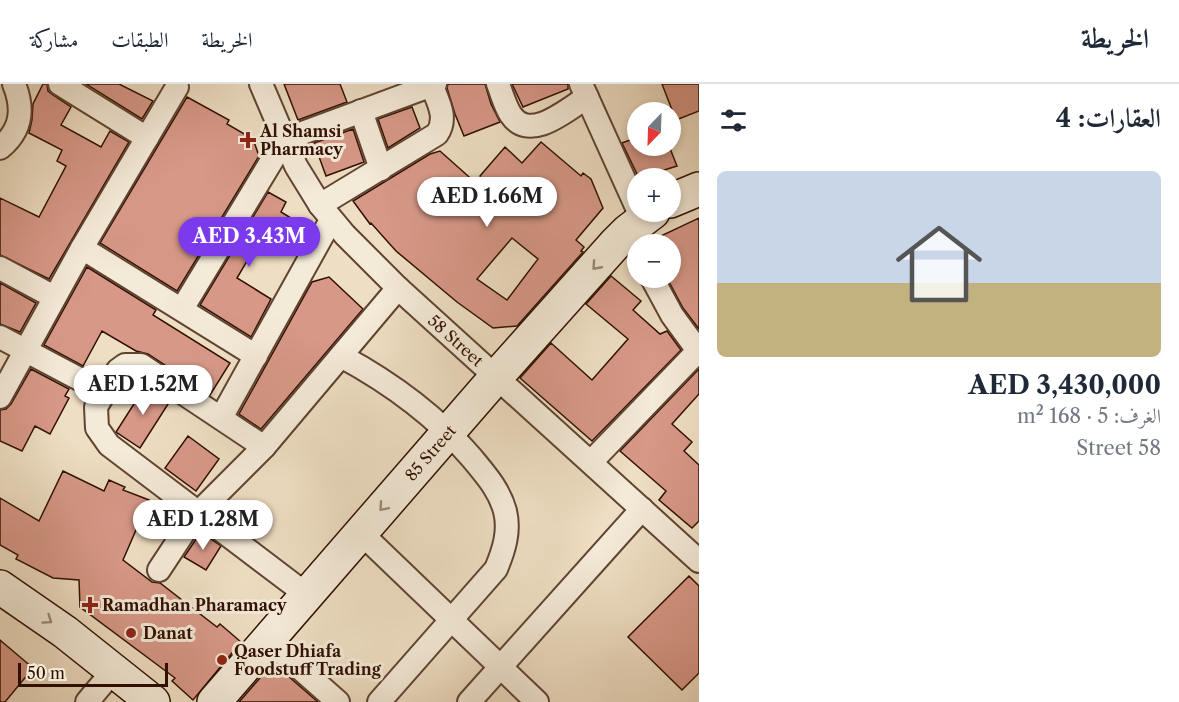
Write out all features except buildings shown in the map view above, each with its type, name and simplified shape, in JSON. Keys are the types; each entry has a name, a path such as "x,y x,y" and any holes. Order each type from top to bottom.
{"main road":[{"path":"681,196 699,189"},
{"name":"85 Street","path":"214,702 448,431 639,222"},
{"path":"0,586 114,670 153,702"}],"street":[{"path":"0,148 9,141 20,122 20,100 14,84"},
{"path":"60,84 147,138"},
{"name":"58 Street","path":"261,84 285,143 302,176 326,212 398,288 699,561"},
{"path":"498,84 512,118 519,124 528,126 545,123 584,91 627,193"},
{"path":"182,309 274,157 285,143 297,135 433,85 442,111 442,127 437,134 381,169 326,212 256,356 221,418"},
{"path":"0,397 54,297 177,87"},
{"path":"362,111 381,169"},
{"path":"82,248 256,356"},
{"path":"0,268 54,297"},
{"path":"159,570 183,532 199,512 264,447 398,288"},
{"path":"591,462 698,351 672,315 657,288"},
{"path":"0,336 104,392"},
{"path":"341,356 422,407 448,431 489,478 499,494 505,513 507,532 503,551 495,569 379,702"},
{"path":"264,447 141,365 125,365 118,370 96,407 96,428 102,437 307,595"},
{"path":"470,702 642,509"},
{"path":"361,533 537,702"},
{"path":"268,640 338,702"},
{"path":"87,702 114,670"}],"place":[{"name":"Al Shamsi Pharmacy","path":"248,140"},
{"name":"Ramadhan Pharamacy","path":"90,605"},
{"name":"Danat","path":"131,633"},
{"name":"Qaser Dhiafa Foodstuff Trading","path":"222,660"}]}
